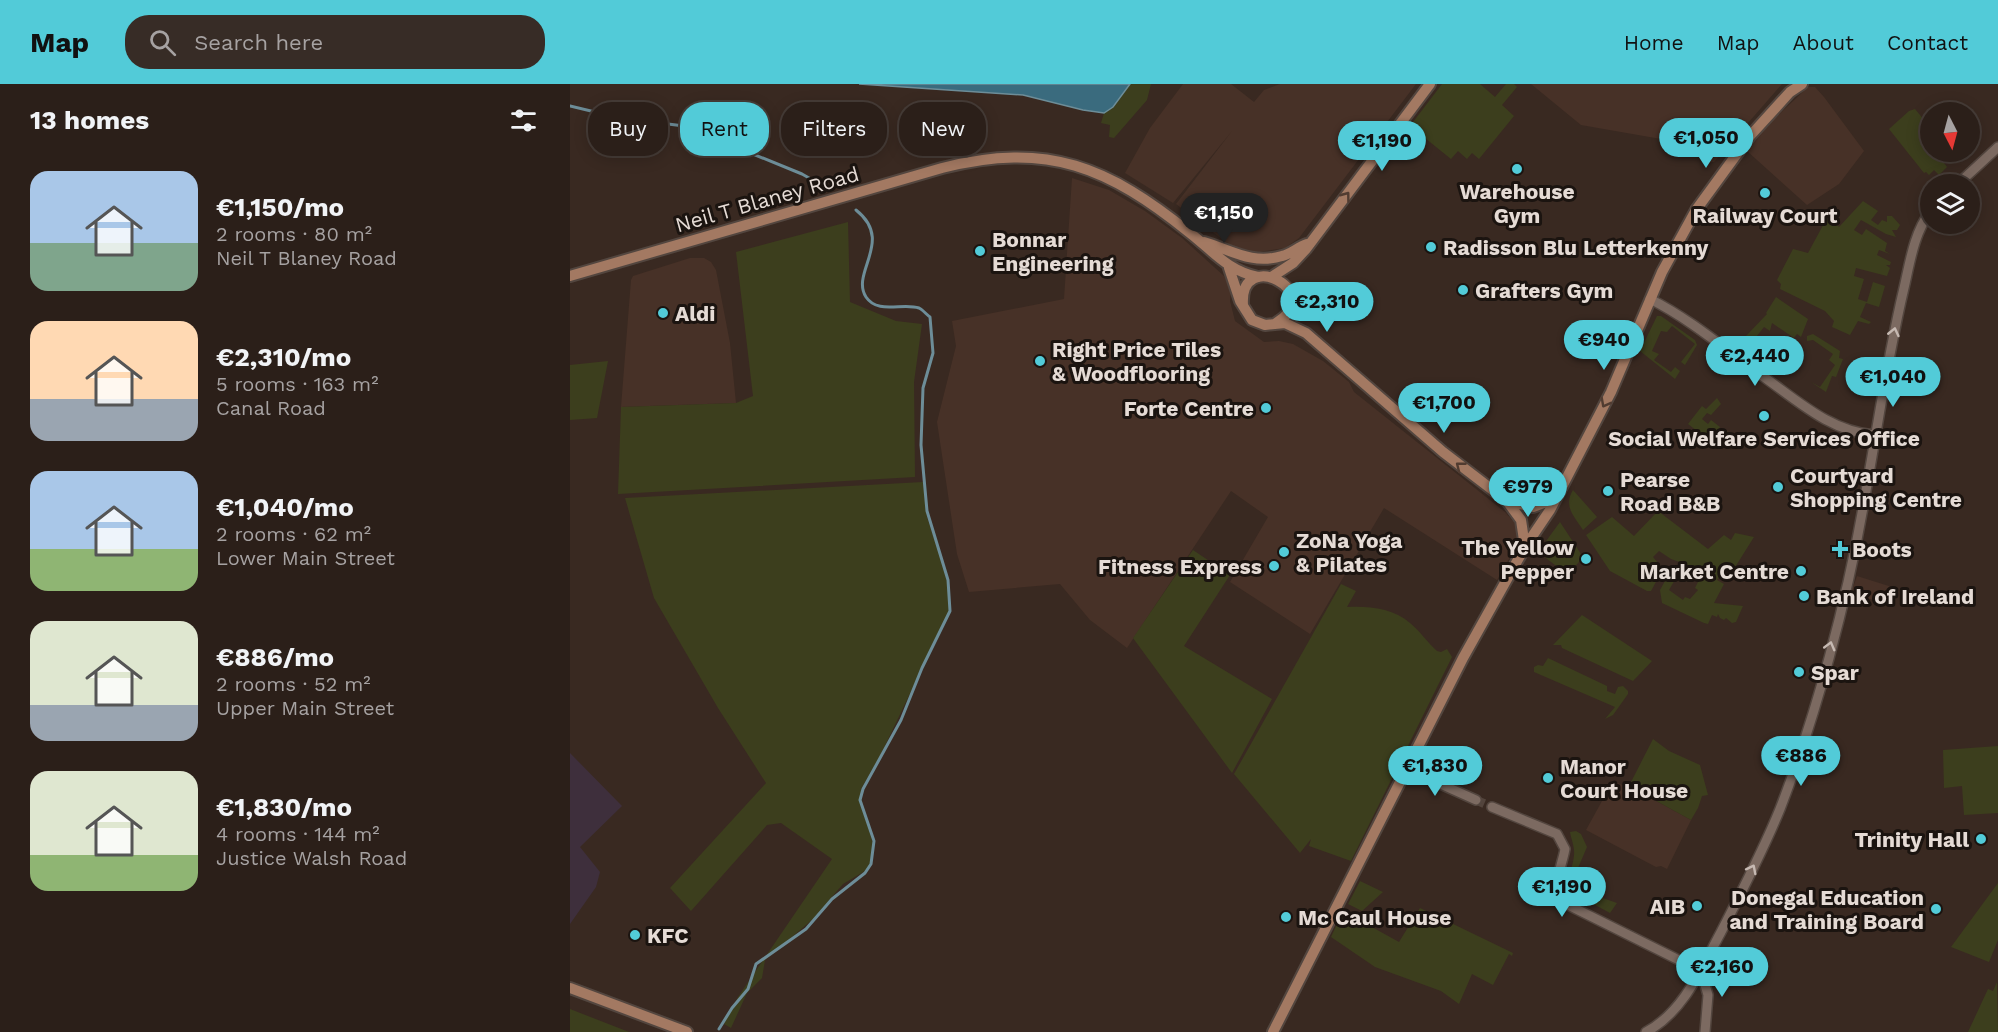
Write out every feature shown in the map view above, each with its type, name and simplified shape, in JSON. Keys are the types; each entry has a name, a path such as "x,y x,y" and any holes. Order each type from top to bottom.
{"main road":[{"path":"1430,84 1310,243 1293,263 1273,276 1258,277 1246,287 1243,305 1252,320 1265,325 1286,323 1306,333 1443,452 1507,501 1521,520 1525,547"},
{"path":"1273,1032 1407,769 1525,547 1550,510 1552,500 1611,392 1666,265 1707,192 1791,88 1802,84"},
{"name":"Neil T Blaney Road","path":"570,276 942,168 992,157 1050,159 1107,175 1152,201 1229,268 1258,277"},
{"path":"1200,241 1239,256 1265,260 1282,256 1310,243"},
{"name":"Neil T Blaney Road","path":"1229,268 1243,305"},
{"path":"1273,276 1287,286 1291,299 1288,313 1273,325"},
{"path":"1507,501 1533,507 1552,500"},
{"path":"570,988 687,1032"}],"street":[{"path":"1969,174 1998,147"},
{"path":"1646,1032 1675,1008 1701,971 1780,807 1802,746 1843,596 1864,504 1874,435 1920,227"},
{"path":"1650,299 1713,339 1815,414 1846,430 1874,435"},
{"path":"1407,769 1476,800"},
{"path":"1492,807 1557,834 1565,849 1556,877 1559,894 1564,903 1701,971 1708,995 1705,1032"}],"shaded area":[{"path":"1183,84 1231,84 1254,102 1264,90 1280,84 1416,84 1299,238 1285,248 1259,252 1235,249 1176,204 1232,131 1173,203 1125,173 1150,128"},
{"path":"1531,84 1782,84 1714,162 1709,162 1678,142 1581,125"},
{"path":"1808,87 1815,87 1824,97 1864,151 1839,184 1807,205 1747,151 1774,119"},
{"path":"1072,178 1109,190 1145,211 1182,238 1224,276 1231,290 1230,301 1235,321 1264,342 1279,341 1293,344 1323,361 1349,382 1354,392 1505,512 1514,522 1518,532 1513,552 1497,580 1384,508 1310,634 1230,582 1268,517 1231,491 1127,648 1090,620 1060,584 969,592 957,554 937,422 956,346 952,321 1064,299"},
{"path":"690,258 704,258 711,262 716,270 730,343 736,403 621,407 631,280 633,276"},
{"path":"1857,576 1892,587 1886,604 1851,593"},
{"path":"570,753 622,806 580,847 600,872 596,887 570,924"},
{"path":"1613,781 1629,786 1691,820 1667,869 1661,866 1656,867 1586,830"}],"green space":[{"path":"1128,84 1151,84 1147,100 1114,138 1109,137 1110,125 1101,123 1104,113"},
{"path":"1442,84 1480,84 1495,97 1506,84 1514,84 1517,87 1502,105 1514,116 1479,159 1472,153 1467,159 1458,151 1451,159 1410,126"},
{"path":"1915,109 1920,115 1920,162 1943,162 1947,167 1940,174 1934,170 1930,174 1924,173 1889,129 1909,111"},
{"path":"1863,201 1878,211 1871,220 1878,225 1882,220 1887,222 1887,216 1892,216 1900,225 1897,230 1892,230 1896,237 1861,220 1854,230 1862,235 1866,229 1887,243 1885,251 1890,254 1879,250 1877,255 1891,262 1890,265 1886,265 1890,268 1887,276 1856,268 1854,276 1864,279 1858,299 1867,302 1873,282 1885,286 1879,307 1866,303 1860,317 1871,322 1869,324 1858,321 1850,335 1832,327 1834,321 1825,311 1780,289 1781,284 1777,280 1793,249 1808,253 1828,216 1839,227"},
{"path":"848,222 850,302 896,321 922,324 914,382 915,477 618,494 621,407 736,403 753,396 736,252"},
{"path":"1776,297 1808,319 1801,337 1797,334 1794,338 1772,323 1770,331 1764,327 1753,341 1746,336 1767,314"},
{"path":"1657,316 1661,316 1695,340 1697,345 1685,365 1681,362 1695,344 1672,326 1667,332 1661,331 1652,351 1659,354 1654,360 1671,372 1675,367 1680,371 1675,379 1640,351"},
{"path":"1813,334 1840,351 1839,358 1843,359 1836,377 1832,376 1826,392 1811,382 1820,387 1835,365 1829,360 1833,354 1813,340 1807,341 1807,336"},
{"path":"608,361 597,418 570,420 570,365"},
{"path":"1717,398 1721,404 1711,415 1707,413 1702,419 1708,424 1711,420 1720,427 1717,433 1724,429 1728,432 1719,448 1688,424 1702,406 1706,409"},
{"path":"923,482 927,517 947,577 951,608 881,754 861,789 863,811 874,846 870,868 843,884 813,919 765,960 762,978 747,993 731,1028 724,1024 738,997 832,859 781,823 767,825 691,911 670,888 766,783 718,708 654,598 625,498"},
{"path":"1573,490 1597,517 1583,530 1569,506"},
{"path":"1658,511 1708,549 1724,535 1731,540 1735,533 1754,537 1732,572 1724,568 1717,580 1724,584 1714,603 1743,606 1736,622 1732,623 1726,618 1724,620 1718,614 1717,617 1712,615 1708,624 1704,623 1662,603 1660,590 1671,570 1683,569 1685,564 1659,551 1653,557 1663,569 1651,591 1647,591 1610,571 1586,535 1612,517 1634,536","holes":["1680,571 1699,580 1695,588 1698,590 1690,599 1685,597 1683,600 1669,590"]},
{"path":"1560,522 1583,557 1568,575 1538,552"},
{"path":"1193,550 1230,575 1184,646 1272,699 1232,773 1133,638"},
{"path":"1341,584 1356,591 1347,607 1372,608 1396,614 1414,626 1437,651 1447,649 1452,657 1351,861 1309,846 1311,839 1300,853 1234,774"},
{"path":"1582,615 1652,661 1633,681 1562,648 1561,645 1553,645"},
{"path":"1548,658 1607,686 1607,691 1615,694 1618,687 1623,686 1628,694 1613,715 1605,719 1615,707 1534,672 1534,667 1543,666"},
{"path":"1653,739 1669,751 1700,765 1708,795 1702,796 1691,820 1629,786"},
{"path":"1998,746 1998,813 1964,815 1962,786 1944,788 1943,750"},
{"path":"1576,831 1581,834 1587,847 1572,882 1572,889 1588,897 1594,895 1617,903 1610,913 1582,898 1583,903 1570,895 1568,883 1574,852 1570,832"},
{"path":"1360,881 1383,892 1362,911 1348,904"},
{"path":"1998,883 1998,940 1989,962 1951,947"},
{"path":"1420,908 1513,953 1512,956 1509,954 1493,985 1472,974 1459,1004 1441,991 1375,967 1331,937 1343,911 1399,942"},
{"path":"1997,982 1998,1032 1968,1032 1988,989 1993,991"},
{"path":"570,1009 629,1032 570,1032"}],"water":[{"path":"859,84 1130,84 1113,107 1104,113 1023,95"}],"waterway":[{"path":"570,106 620,118 684,126 802,174 823,186"},
{"path":"719,1029 732,1008 748,989 756,964 806,929 832,899 865,873 871,864 874,841 860,800 863,789 901,720 922,668 950,611 948,580 927,511 921,445 923,388 933,353 930,317 919,308 884,307 871,302 866,297 863,277 870,256 872,233 867,222 856,210"}],"tunnel":[{"path":"1476,800 1492,807"}],"place":[{"name":"Warehouse Gym","path":"1517,169"},
{"name":"Railway Court","path":"1765,193"},
{"name":"Radisson Blu Letterkenny","path":"1431,247"},
{"name":"Bonnar Engineering","path":"980,251"},
{"name":"Grafters Gym","path":"1463,290"},
{"name":"Aldi","path":"663,313"},
{"name":"Right Price Tiles & Woodflooring","path":"1040,361"},
{"name":"Forte Centre","path":"1266,408"},
{"name":"Social Welfare Services Office","path":"1764,416"},
{"name":"Courtyard Shopping Centre","path":"1778,487"},
{"name":"Pearse Road B&B","path":"1608,491"},
{"name":"Boots","path":"1840,549"},
{"name":"ZoNa Yoga & Pilates","path":"1284,552"},
{"name":"The Yellow Pepper","path":"1586,559"},
{"name":"Fitness Express","path":"1274,566"},
{"name":"Market Centre","path":"1801,571"},
{"name":"Bank of Ireland","path":"1804,596"},
{"name":"Spar","path":"1799,672"},
{"name":"Manor Court House","path":"1548,778"},
{"name":"Trinity Hall","path":"1981,839"},
{"name":"AIB","path":"1697,906"},
{"name":"Donegal Education and Training Board","path":"1936,909"},
{"name":"Mc Caul House","path":"1286,917"},
{"name":"KFC","path":"635,935"}]}
